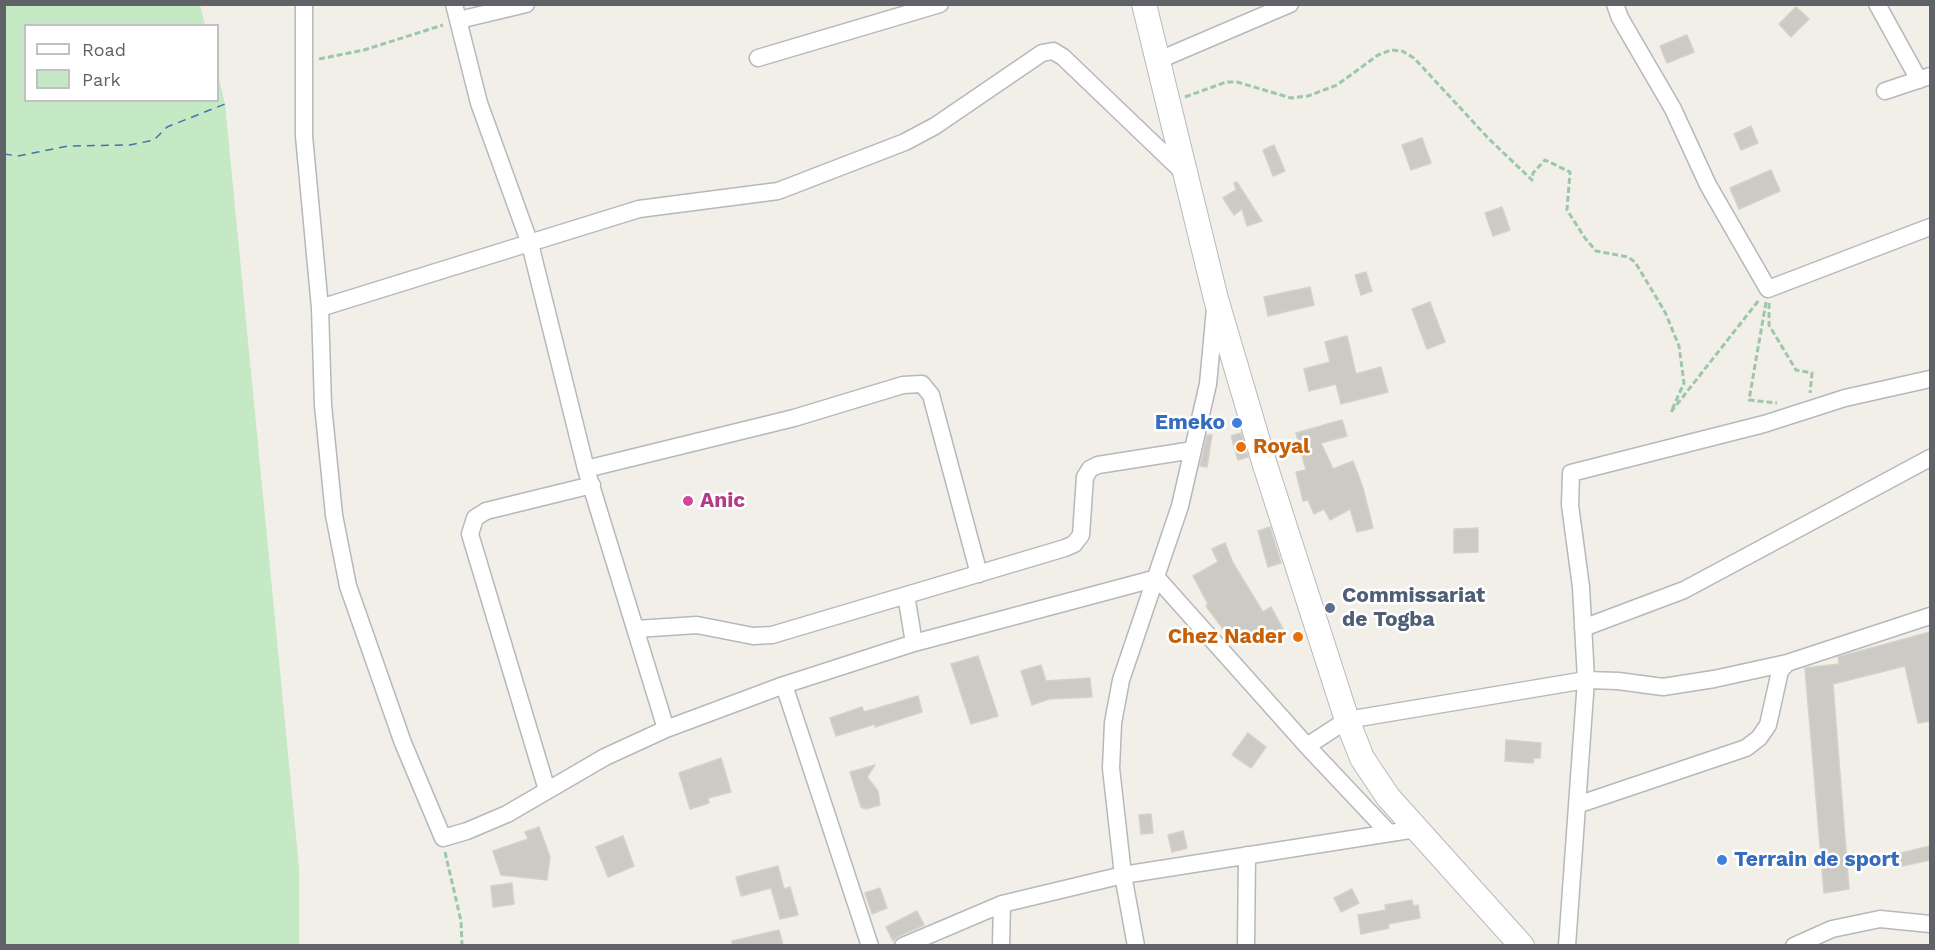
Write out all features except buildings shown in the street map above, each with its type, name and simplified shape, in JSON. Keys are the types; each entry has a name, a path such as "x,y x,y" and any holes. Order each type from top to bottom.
{"street":[{"path":"304,4 304,136 320,308 323,405 334,515 348,586 403,743 443,838 467,831 507,814 605,757 666,729 784,685 914,643 1157,578"},
{"path":"526,4 457,12 479,103 530,244 589,477 666,729"},
{"path":"758,58 940,4"},
{"path":"1144,4 1216,299 1265,465 1347,720 1362,758 1374,778 1416,829 1522,945"},
{"path":"1159,60 1290,4"},
{"path":"1615,4 1620,18 1672,109 1708,185 1768,289 1930,227"},
{"path":"1877,4 1925,78 1885,91"},
{"path":"320,308 639,210 778,190 905,142 935,126 1042,53 1053,51 1063,57 1185,174"},
{"path":"1136,945 1123,875 1111,768 1113,723 1121,680 1180,506 1208,384 1216,299"},
{"path":"1567,945 1586,680 1581,587 1570,505 1571,473 1764,424 1845,398 1930,379"},
{"path":"547,790 470,534 475,518 486,511 589,477 903,385 922,384 931,395 979,574"},
{"path":"636,629 697,625 753,636 772,635 1065,549 1074,544 1081,535 1085,477 1090,470 1098,465 1193,450"},
{"path":"1583,628 1684,590 1930,458"},
{"path":"1157,578 1307,746 1389,833"},
{"path":"906,595 914,643"},
{"path":"1307,746 1347,720 1586,680 1618,681 1663,687 1714,679 1787,663 1930,616"},
{"path":"1577,805 1746,748 1759,738 1768,724 1780,671 1787,663"},
{"path":"784,685 870,945"},
{"path":"903,945 1002,904 1123,875 1416,829"},
{"path":"1246,945 1247,855"},
{"path":"1001,945 1002,904"},
{"path":"1801,944 1832,929 1880,919 1930,924"}],"path":[{"path":"304,61 364,50 457,12"},
{"path":"1168,102 1226,82 1237,82 1291,98 1308,96 1337,85 1378,55 1391,50 1402,51 1414,58 1489,139 1532,180 1533,173 1545,160 1570,172 1568,210 1585,238 1596,251 1628,256 1635,262 1665,312 1679,346 1684,383 1671,412 1768,289"},
{"path":"1768,289 1769,325 1796,370 1812,373 1810,396"},
{"path":"1768,289 1749,400 1782,404"},
{"path":"443,838 461,921 462,945"}],"green space":[{"path":"5,4 200,5 205,24 24,24 24,102 219,102 219,79 225,104 299,867 299,945 5,945"}],"ferry route":[{"path":"4,154 18,156 68,146 130,145 154,140 167,127 225,104"}],"place":[{"name":"Emeko","path":"1237,423"},
{"name":"Royal","path":"1241,447"},
{"name":"Anic","path":"688,501"},
{"name":"Commissariat de Togba","path":"1330,608"},
{"name":"Chez Nader","path":"1298,637"},
{"name":"Terrain de sport","path":"1722,860"}]}
